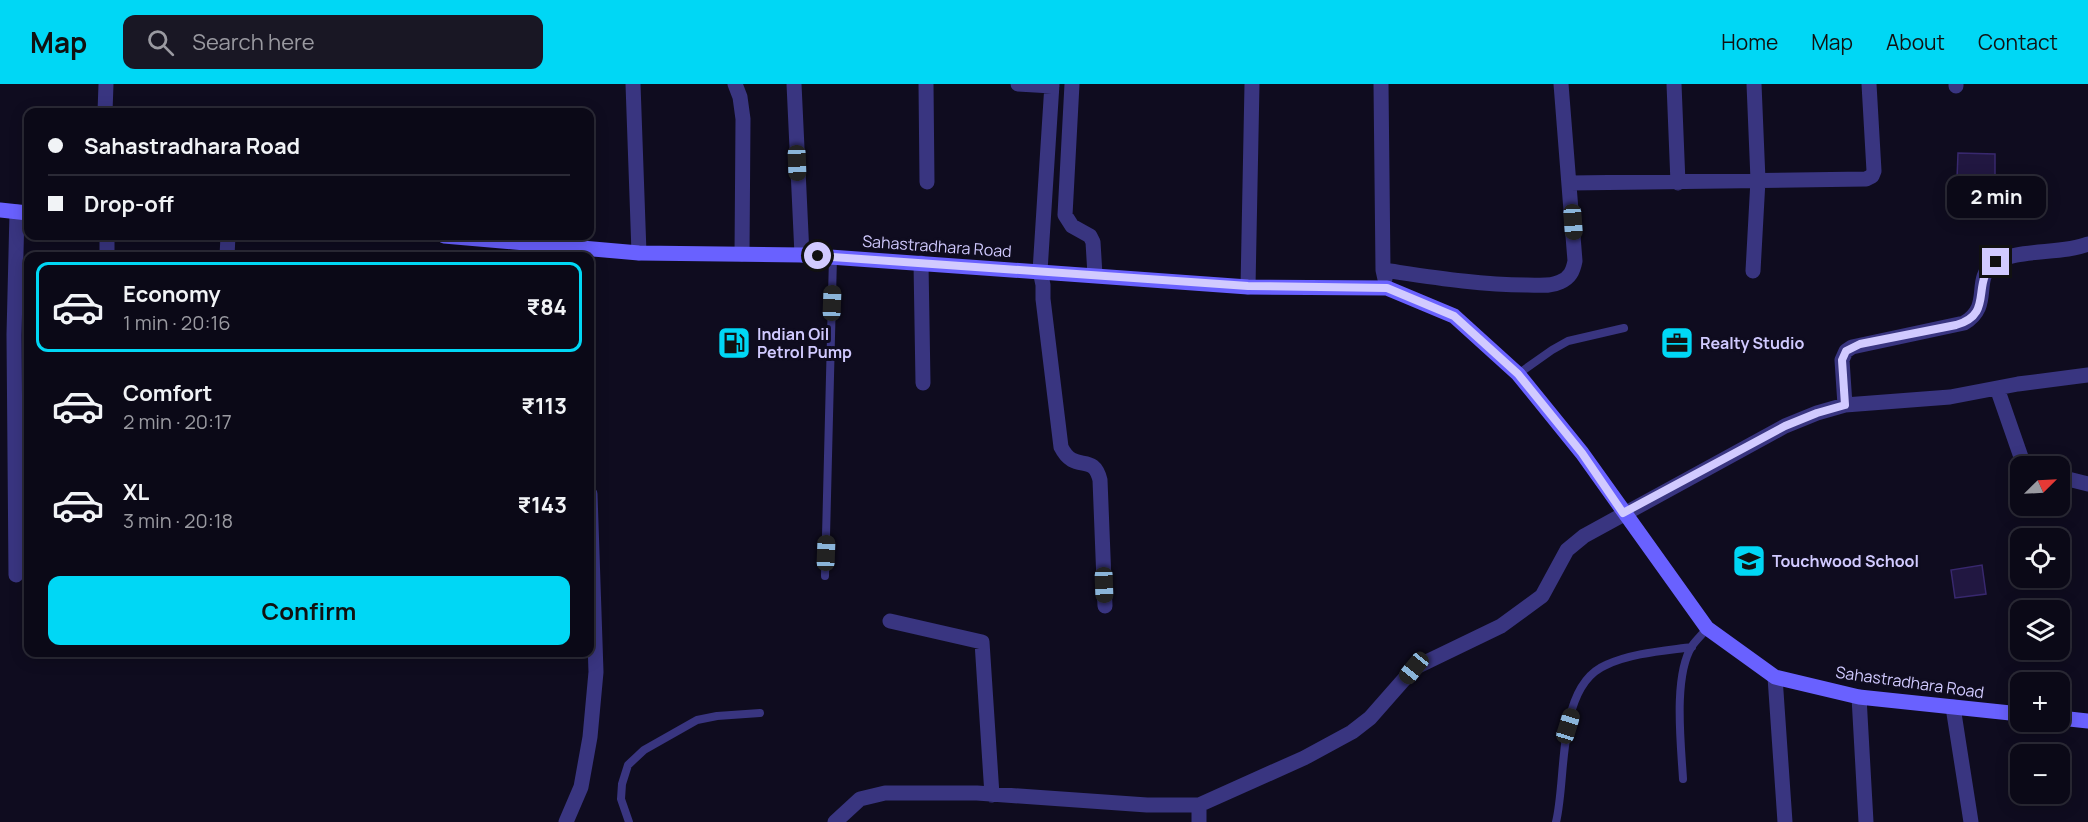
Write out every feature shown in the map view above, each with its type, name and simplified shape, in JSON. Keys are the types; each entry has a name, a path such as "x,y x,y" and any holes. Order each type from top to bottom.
{"main road":[{"path":"0,210 23,212"},
{"name":"Sahastradhara Road","path":"476,240 571,252"},
{"name":"Sahastradhara Road","path":"594,252 802,255 1248,286 1387,288 1454,316 1518,374 1582,453 1707,628 1775,677 1859,697 2010,713"},
{"path":"2070,719 2088,721"}],"street":[{"path":"105,108 106,84"},
{"path":"633,84 639,253"},
{"path":"735,84 740,97 743,119 742,254"},
{"path":"798,84 802,255"},
{"path":"926,84 927,182"},
{"path":"1018,84 1052,85 1040,271 1061,447 1066,457 1072,462 1096,467 1100,480 1105,606"},
{"path":"1072,84 1065,214 1072,226 1090,236 1093,242 1095,275"},
{"path":"1248,286 1252,84"},
{"path":"1381,84 1383,270 1387,288"},
{"path":"1383,270 1489,285 1549,285 1560,282 1572,272 1575,261 1561,84"},
{"path":"1674,84 1678,183"},
{"path":"1753,271 1758,180 1754,84"},
{"path":"1570,183 1813,181 1869,178 1874,171 1869,84"},
{"path":"16,575 14,324 23,212"},
{"path":"1845,405 1842,360 1846,351 1860,344 1964,323 1978,311 1986,272 1996,262 2017,256 2077,248 2088,244"},
{"path":"921,263 923,383"},
{"path":"835,822 860,798 885,793 992,795 1147,806 1198,805 1304,758 1352,732 1370,717 1414,668 1501,626 1542,596 1567,550 1584,536 1785,426 1845,405 1950,397 2088,375"},
{"path":"1996,388 2021,456"},
{"path":"2070,480 2088,484"},
{"path":"566,822 581,787 590,737 596,672 594,613"},
{"path":"890,621 982,642 992,795"},
{"path":"1775,677 1785,822"},
{"path":"1859,697 1866,822"},
{"path":"1953,707 1972,820"},
{"path":"1198,805 1199,822"}],"lane":[{"path":"825,576 833,257"},
{"path":"1518,374 1569,341 1624,328"},
{"path":"1683,779 1679,722 1683,668 1692,646 1707,628"},
{"path":"1556,822 1568,726 1577,696 1590,674 1605,665 1641,654 1692,646"},
{"path":"629,822 621,799 622,784 628,765 644,750 697,720 760,713"}],"building":[{"path":"1958,153 1995,154 1995,179 1957,179"},
{"path":"1982,565 1986,594 1955,598 1951,570"}],"place":[{"name":"Indian Oil Petrol Pump","path":"734,343"},
{"name":"Realty Studio","path":"1677,343"},
{"name":"Touchwood School","path":"1749,561"}],"route":[{"path":"818,256 1248,286 1387,288 1454,316 1518,374 1582,453 1623,513 1785,426 1845,405 1842,360 1846,351 1860,344 1956,325 1971,319 1978,311 1986,272 1996,262"}]}
